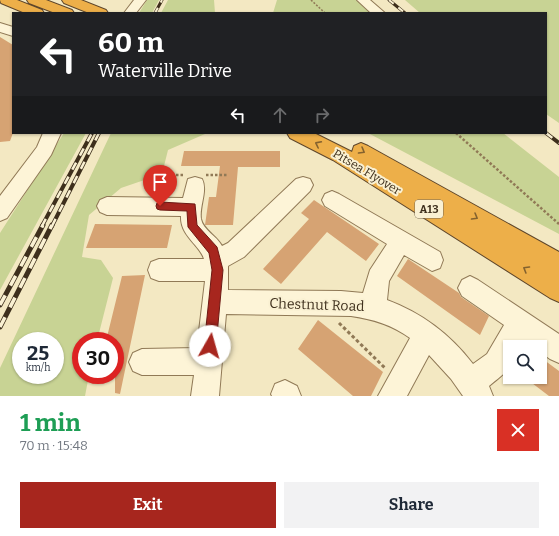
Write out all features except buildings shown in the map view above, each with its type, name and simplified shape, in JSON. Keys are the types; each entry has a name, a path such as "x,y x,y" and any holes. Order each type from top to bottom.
{"highway":[{"path":"6,0 35,12"},
{"path":"34,0 64,12"},
{"path":"69,0 99,12"},
{"path":"0,14 12,19"},
{"name":"Pitsea Flyover","path":"298,134 340,155 559,289"},
{"name":"Pitsea Flyover","path":"334,135 559,266"}],"street":[{"path":"131,12 140,0"},
{"path":"363,0 378,12"},
{"path":"0,27 12,32"},
{"path":"0,212 45,150 52,134"},
{"path":"159,270 217,265 236,250 303,185"},
{"path":"107,206 160,206 197,189"},
{"path":"197,189 191,221 193,227 213,251 217,265 215,302 205,396"},
{"path":"332,200 432,260"},
{"path":"375,308 375,294 378,278 401,241"},
{"path":"470,288 559,350"},
{"name":"Chestnut Road","path":"215,302 353,304 375,308 394,315 426,335 442,348 456,363 475,389"},
{"path":"475,389 496,364 506,348 518,321"},
{"path":"396,389 426,335"},
{"path":"142,362 208,361"}],"path":[{"path":"311,0 324,12"},
{"path":"457,134 559,224"},
{"path":"197,189 228,175"},
{"path":"334,318 396,389"}],"green space":[{"path":"147,0 159,0 153,12 140,12"},
{"path":"168,0 214,0 215,12 162,12"},
{"path":"277,0 359,0 373,12 273,12"},
{"path":"405,0 559,0 559,123 547,115 547,12 419,12"},
{"path":"63,134 85,134 0,290 0,233"},
{"path":"111,134 205,134 168,150 162,174 121,188 89,215 82,257 101,260 113,278 99,332 72,332 72,384 87,384 85,396 0,396 0,368 12,343 12,384 64,384 64,332 17,332"},
{"path":"370,134 504,134 559,177 559,234"}],"railway":[{"path":"156,12 162,0"},
{"path":"389,0 404,12"},
{"path":"42,226 91,134"},
{"path":"52,226 98,134"},
{"path":"547,134 559,143"},
{"path":"0,305 43,225"},
{"path":"0,327 52,225"}],"route":[{"path":"160,206 191,207 191,221 193,227 213,251 218,270 210,346"}]}
